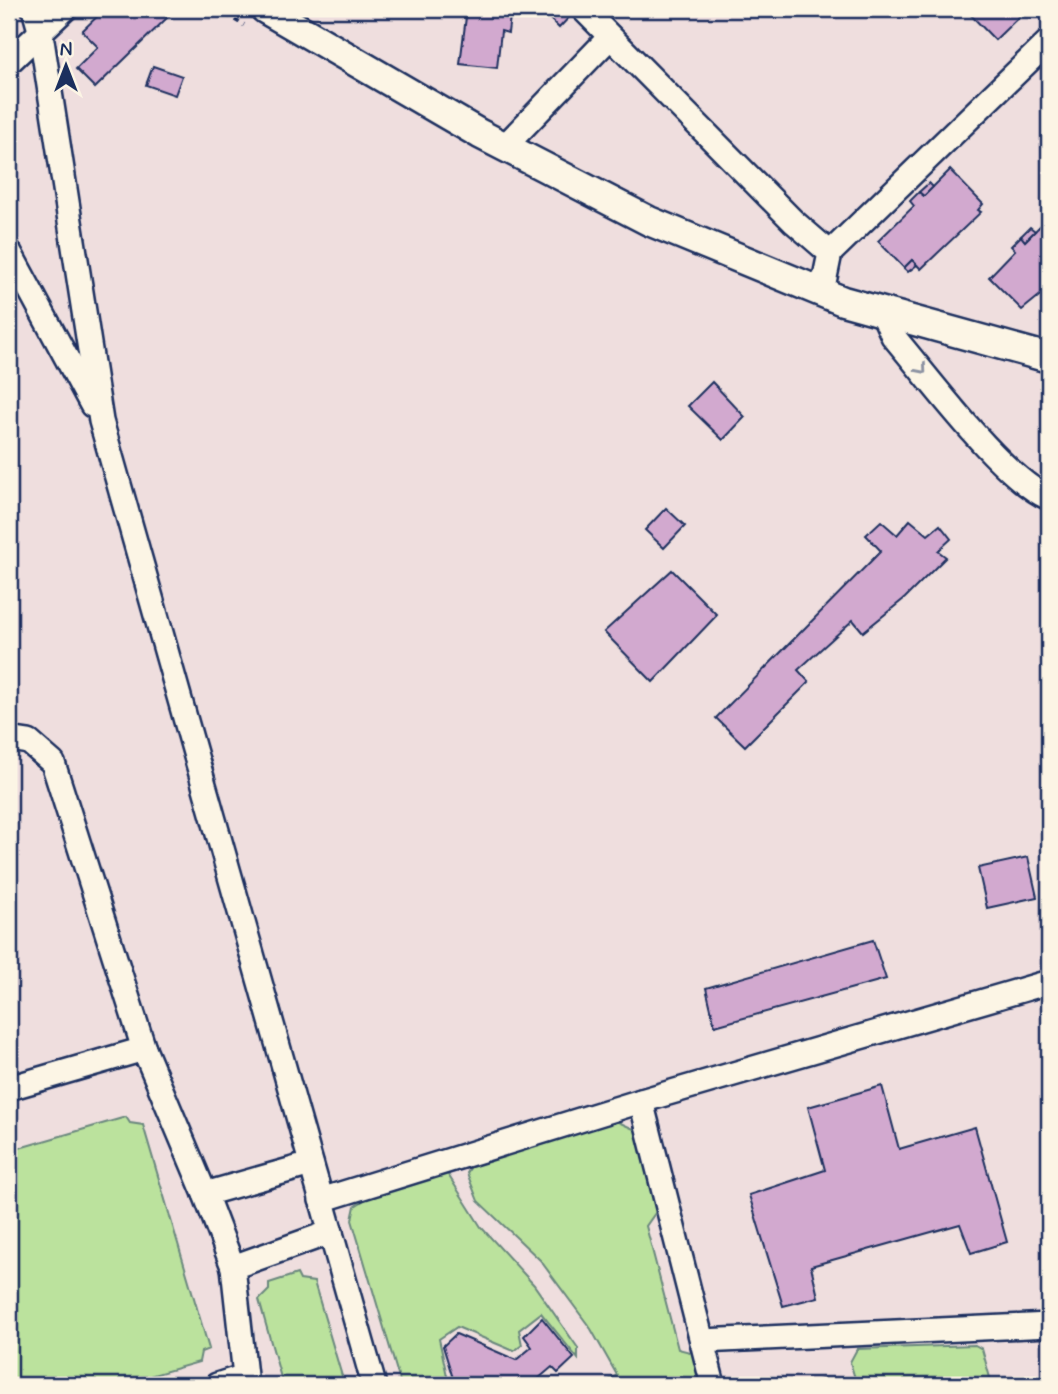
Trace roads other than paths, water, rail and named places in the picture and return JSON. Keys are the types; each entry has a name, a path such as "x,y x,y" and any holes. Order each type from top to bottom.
{"street":[{"path":"34,9 41,34 101,421 374,1385"},
{"path":"9,62 65,9"},
{"path":"583,9 793,221 830,253"},
{"path":"256,18 649,220 822,292 883,314 1049,358"},
{"path":"505,146 610,37"},
{"path":"822,292 830,253 1049,41"},
{"path":"9,251 101,421"},
{"path":"883,314 892,336 1007,468 1038,493 1049,498"},
{"path":"9,739 29,742 54,763 144,1049 233,1267 245,1376 217,1385"},
{"path":"321,1200 641,1101 1049,982"},
{"path":"9,1088 144,1049"},
{"path":"641,1101 713,1385"},
{"path":"205,1194 311,1164"},
{"path":"233,1267 331,1232"},
{"path":"702,1341 1049,1325"}]}
